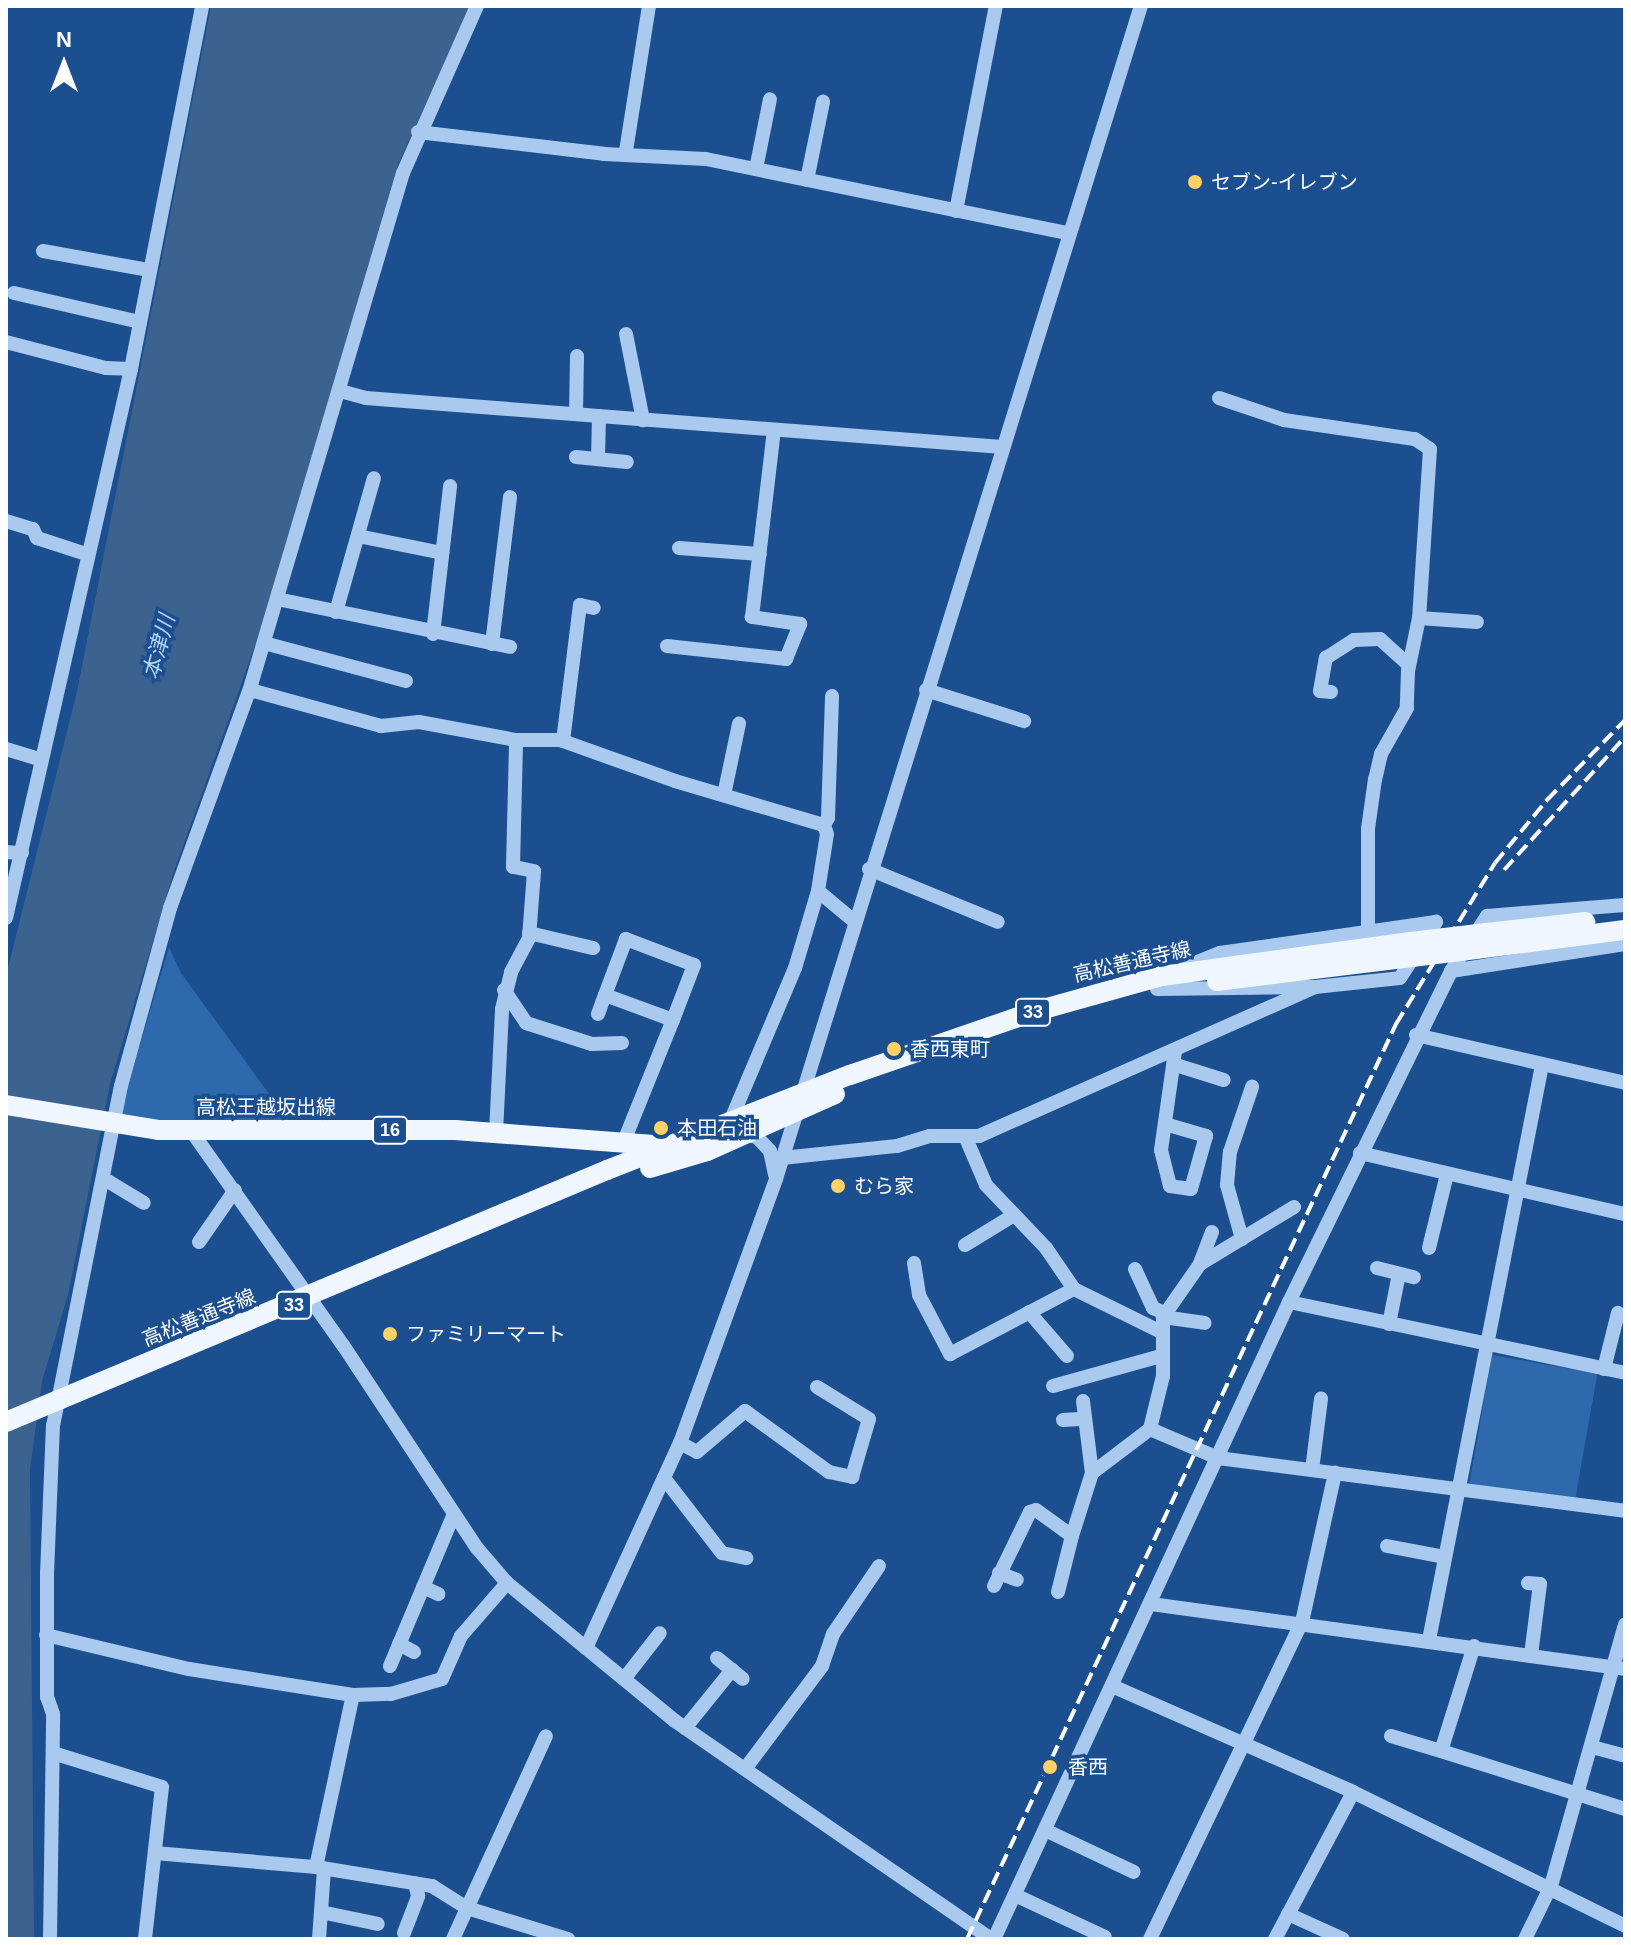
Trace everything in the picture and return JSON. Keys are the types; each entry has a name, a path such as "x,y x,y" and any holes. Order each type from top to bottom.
{"main road":[{"name":"高松善通寺線","path":"619,1170 707,1151 757,1113 1033,1012 1160,983 1481,941 1625,917"},
{"name":"高松善通寺線","path":"1481,941 1625,930"},
{"name":"高松善通寺線","path":"6,1422 673,1146 737,1130 789,1123 854,1084 972,1041 1160,983"},
{"name":"高松王越坂出線","path":"6,1105 111,1125 192,1132 496,1133 673,1146"},
{"path":"602,1140 619,1170"},
{"path":"619,1170 624,1141"},
{"name":"高松善通寺線","path":"673,1146 707,1151"}],"street":[{"path":"6,918 86,554 131,369 202,6"},
{"path":"50,1939 53,1753 46,1635 50,1404 106,1180 111,1125 170,908 250,690 418,132 477,6"},
{"path":"626,151 649,6"},
{"path":"956,211 996,6"},
{"path":"586,1648 680,1443 776,1179 789,1123 804,1094 869,869 1141,6"},
{"path":"756,169 770,99"},
{"path":"807,180 823,102"},
{"path":"418,132 604,154 626,151 756,169 1068,233"},
{"path":"43,251 149,270"},
{"path":"14,293 140,322"},
{"path":"626,334 643,420"},
{"path":"6,342 106,368 131,369"},
{"path":"576,414 577,356"},
{"path":"340,391 366,398 1002,447"},
{"path":"1219,398 1284,420 1415,439 1430,449 1419,618 1409,665 1407,708 1381,754 1368,829 1368,932"},
{"path":"598,458 599,416"},
{"path":"667,646 786,659 800,624 752,617 774,430"},
{"path":"576,457 627,462"},
{"path":"336,612 374,478"},
{"path":"433,634 450,486"},
{"path":"492,644 510,497"},
{"path":"6,521 33,529 37,538 86,554"},
{"path":"358,536 442,553"},
{"path":"679,548 760,554"},
{"path":"277,599 433,634 510,647"},
{"path":"563,741 580,605 594,608"},
{"path":"1419,618 1477,622"},
{"path":"1331,692 1320,691 1326,658 1354,640 1380,639 1409,665"},
{"path":"264,643 406,681"},
{"path":"250,690 381,726 419,722 516,740 563,741 824,825"},
{"path":"926,690 1024,721"},
{"path":"776,1179 770,1151 737,1130 795,968 818,891 827,834 824,825 832,696"},
{"path":"724,795 739,724"},
{"path":"496,1133 504,990 529,933 534,871 513,867 516,740"},
{"path":"6,749 41,760"},
{"path":"6,852 22,853"},
{"path":"869,869 998,922"},
{"path":"818,891 854,921"},
{"path":"192,1132 235,1190 454,1514 507,1583 685,1728 993,1939 1289,1302 1416,1035 1451,971 1487,916 1625,905"},
{"path":"1436,922 1400,978 1315,987 1160,983 1220,953 1436,922"},
{"path":"529,933 593,948"},
{"path":"598,1014 623,938 696,959 624,1141"},
{"path":"1451,971 1625,944"},
{"path":"782,1158 979,1136 1175,1059 1315,987"},
{"path":"504,990 526,1023 592,1044 622,1043"},
{"path":"605,995 673,1020"},
{"path":"1416,1035 1625,1083"},
{"path":"1175,1059 1224,1080"},
{"path":"1165,1124 1206,1136 1196,1184 1191,1189 1170,1186 1161,1150 1165,1124 1175,1059"},
{"path":"1429,1640 1515,1189 1542,1065"},
{"path":"1242,1239 1227,1185 1231,1148 1252,1087"},
{"path":"757,1113 774,1111 789,1123"},
{"path":"965,1136 986,1185 1074,1289 1162,1321 1205,1323"},
{"path":"1205,1141 1231,1148"},
{"path":"1360,1153 1625,1214"},
{"path":"1429,1248 1447,1174"},
{"path":"106,1180 144,1203"},
{"path":"199,1242 235,1190"},
{"path":"1200,1264 1294,1207"},
{"path":"965,1245 1014,1215"},
{"path":"1092,1473 1150,1429 1163,1376 1162,1321 1200,1264 1212,1232"},
{"path":"914,1263 919,1295 950,1354 1074,1289"},
{"path":"1377,1268 1406,1275 1389,1324"},
{"path":"1135,1269 1162,1321"},
{"path":"1289,1302 1625,1373"},
{"path":"1029,1312 1067,1356"},
{"path":"1604,1369 1618,1313"},
{"path":"1053,1386 1161,1356"},
{"path":"680,1443 697,1452 745,1411 829,1472 852,1477 869,1419 817,1387"},
{"path":"1312,1470 1321,1399"},
{"path":"1058,1592 1092,1473 1083,1401"},
{"path":"1063,1420 1085,1419"},
{"path":"1150,1429 1218,1458 1625,1511"},
{"path":"1152,1938 1302,1622 1335,1473"},
{"path":"664,1478 722,1553 746,1558"},
{"path":"1017,1580 996,1580 1030,1512 1036,1510 1072,1536"},
{"path":"390,1666 454,1514"},
{"path":"1387,1546 1444,1557"},
{"path":"745,1769 822,1666 833,1634 879,1566"},
{"path":"46,1635 189,1669 353,1695 391,1694 442,1679 467,1627 507,1583"},
{"path":"1528,1583 1540,1584 1531,1655"},
{"path":"423,1587 438,1594"},
{"path":"1151,1604 1302,1622 1620,1668"},
{"path":"1525,1939 1551,1886 1592,1747 1620,1668 1625,1624"},
{"path":"624,1679 660,1633"},
{"path":"399,1644 414,1652"},
{"path":"1441,1751 1474,1646"},
{"path":"685,1728 737,1675 717,1658"},
{"path":"1112,1686 1353,1792 1551,1886 1625,1926"},
{"path":"319,1939 320,1868 353,1695"},
{"path":"453,1939 546,1736"},
{"path":"1391,1736 1625,1809"},
{"path":"1592,1747 1625,1756"},
{"path":"53,1753 162,1787 145,1939"},
{"path":"1275,1939 1353,1792"},
{"path":"1045,1830 1134,1872"},
{"path":"155,1853 320,1868 432,1886 467,1908 568,1939"},
{"path":"404,1933 418,1896 415,1883"},
{"path":"1015,1895 1105,1937"},
{"path":"321,1912 378,1924"},
{"path":"1288,1914 1343,1939"}],"shaded area":[{"path":"169,947 181,973 291,1124 185,1125 119,1116"},
{"path":"1492,1355 1597,1374 1575,1502 1469,1483"}],"water":[{"name":"本津川","path":"211,6 470,6 397,167 262,626 173,874 110,1084 68,1295 42,1381 30,1469 34,1939 6,1939 6,976 78,687"}],"railway":[{"path":"967,1939 1396,1024 1495,863 1547,800 1625,720"},
{"path":"1504,870 1625,737"}],"place":[{"name":"セブン-イレブン","path":"1195,182"},
{"name":"香西東町","path":"894,1049"},
{"name":"本田石油","path":"661,1128"},
{"name":"むら家","path":"838,1186"},
{"name":"ファミリーマート","path":"390,1334"},
{"name":"香西","path":"1050,1767"}]}
